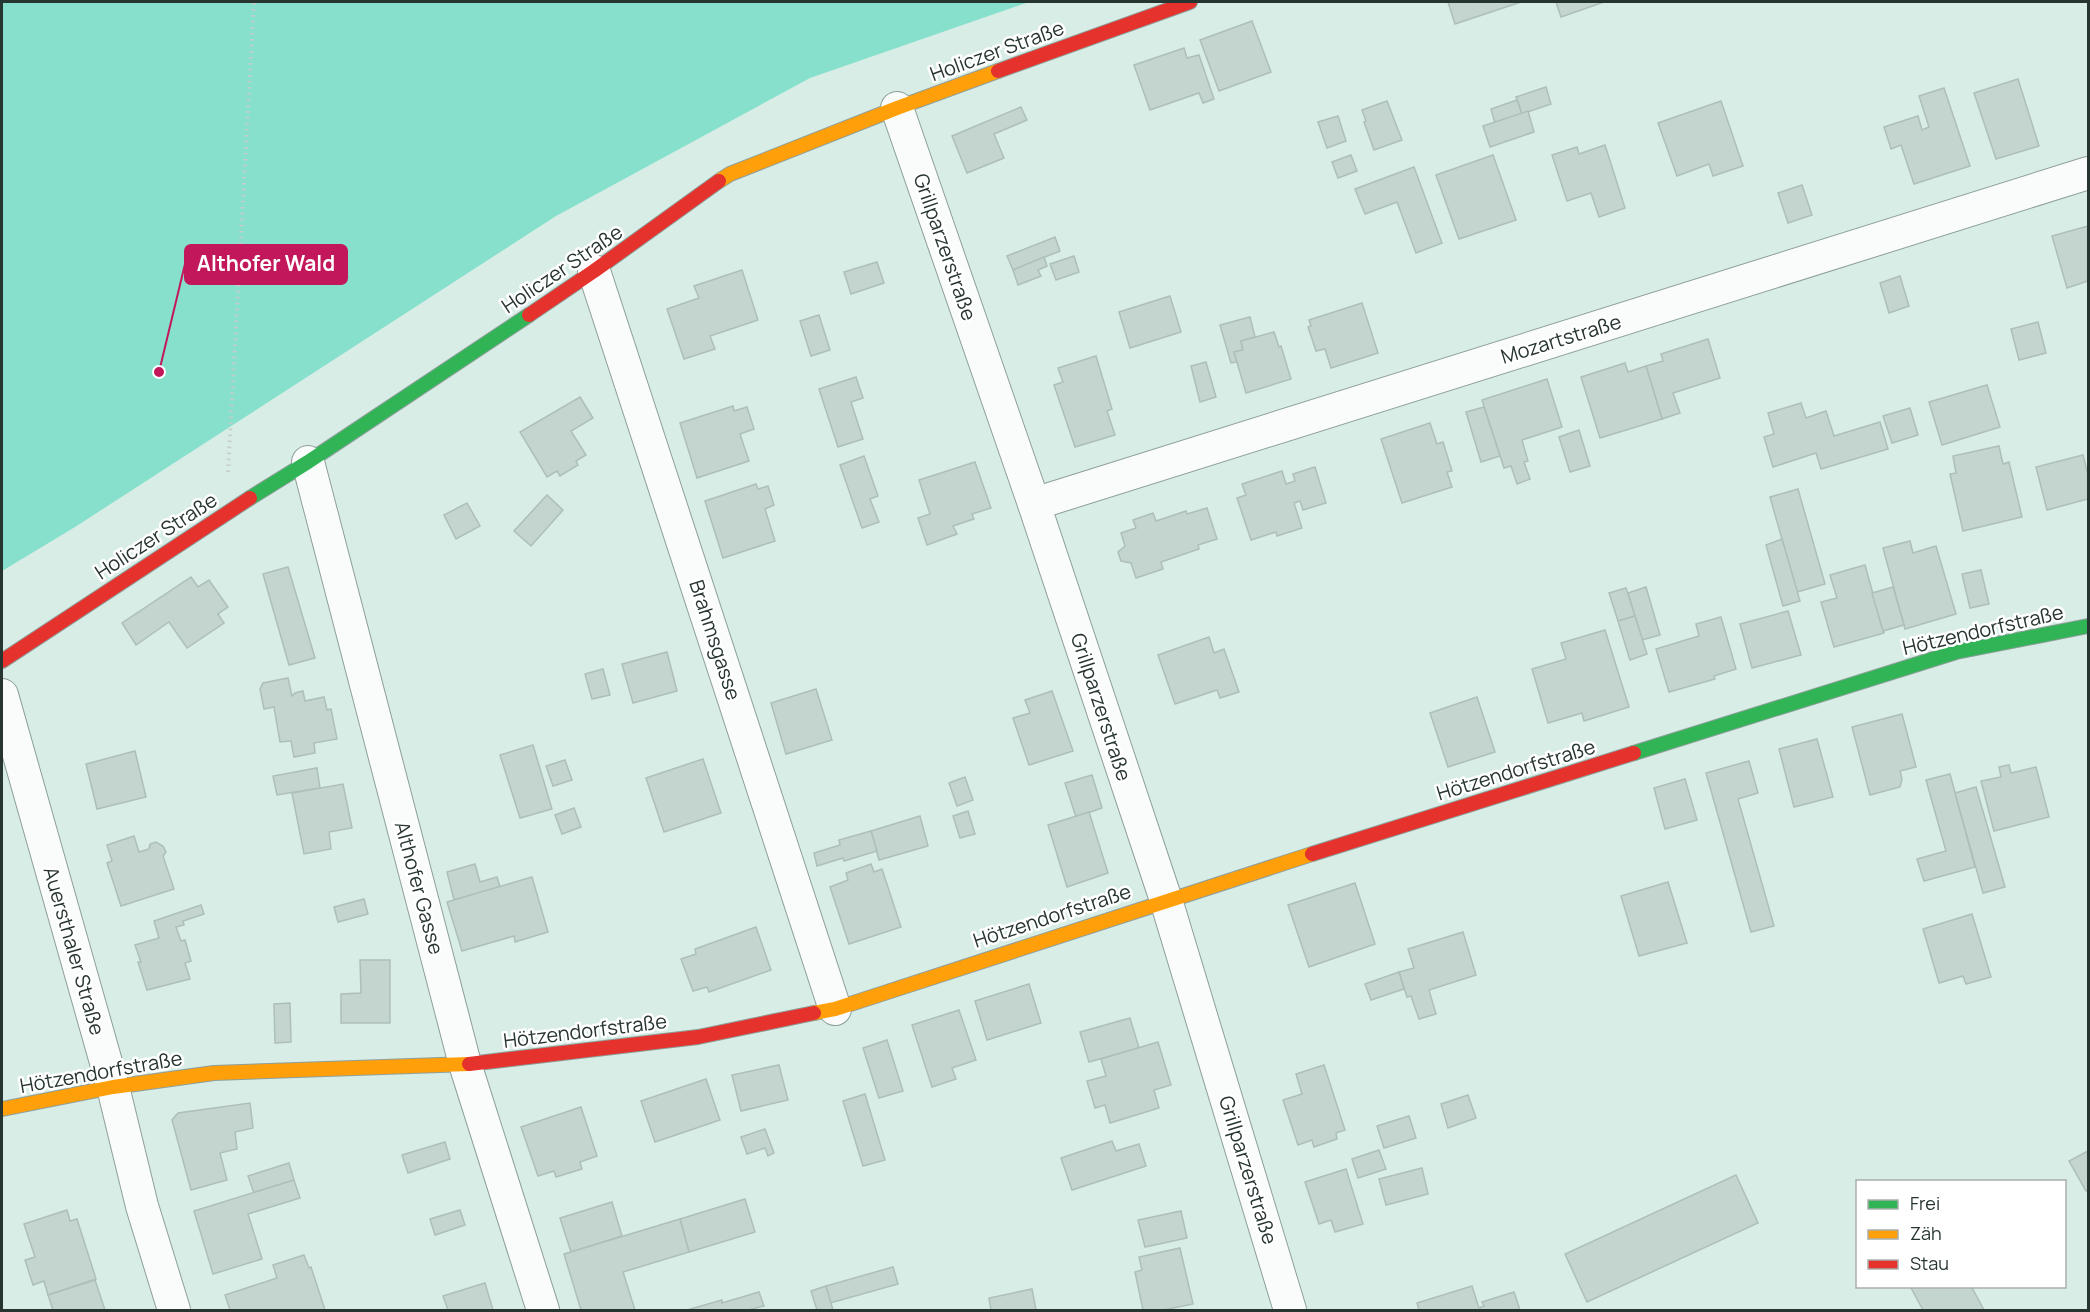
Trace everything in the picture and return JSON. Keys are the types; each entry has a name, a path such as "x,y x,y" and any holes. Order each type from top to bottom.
{"street":[{"name":"Holiczer Straße","path":"2,661 594,272 730,174 897,108 1190,2"},
{"name":"Grillparzerstraße","path":"897,108 1034,504 1166,900 1290,1311"},
{"name":"Mozartstraße","path":"1034,504 2088,174"},
{"name":"Brahmsgasse","path":"594,272 835,1008"},
{"name":"Althofer Gasse","path":"308,462 465,1064 543,1311"},
{"name":"Hötzendorfstraße","path":"2,1109 112,1087 214,1073 465,1064 698,1037 835,1008 1166,900 1956,652 2088,626"},
{"name":"Auersthaler Straße","path":"2,695 112,1087 142,1206 174,1311"}],"path":[{"path":"226,512 254,2"}],"green space":[{"path":"2,2 1029,2 810,78 556,216 75,527 2,571"}],"building":[{"path":"1448,2 1521,2 1455,24"},
{"path":"1556,2 1604,2 1561,17"},
{"path":"1252,21 1271,72 1219,91 1200,40"},
{"path":"1184,48 1187,58 1199,55 1214,99 1203,103 1199,93 1150,110 1134,65"},
{"path":"2018,79 2039,146 1996,159 1974,93"},
{"path":"1546,87 1551,104 1522,114 1516,97"},
{"path":"1944,88 1970,166 1914,184 1901,145 1891,149 1884,127 1918,116 1922,130 1929,127 1919,96"},
{"path":"1517,100 1522,114 1495,123 1491,109"},
{"path":"1387,101 1402,140 1374,150 1362,110"},
{"path":"1721,101 1743,166 1713,176 1709,164 1677,176 1658,123"},
{"path":"1021,107 1027,120 994,134 1004,158 967,173 952,136"},
{"path":"1528,111 1534,132 1490,147 1483,126"},
{"path":"1338,116 1346,141 1327,148 1318,122"},
{"path":"1605,145 1625,208 1599,217 1591,193 1567,201 1552,155 1577,147 1579,154"},
{"path":"1351,155 1357,171 1338,178 1332,162"},
{"path":"1493,155 1516,220 1459,239 1436,175"},
{"path":"1414,167 1442,243 1416,253 1397,202 1365,214 1355,189"},
{"path":"1802,185 1812,215 1788,223 1778,193"},
{"path":"2088,226 2088,281 2067,288 2052,236"},
{"path":"1055,237 1060,251 1013,270 1007,256"},
{"path":"1074,256 1079,272 1056,280 1050,264"},
{"path":"1044,257 1047,266 1038,270 1041,276 1018,285 1013,270"},
{"path":"877,262 884,283 851,294 844,272"},
{"path":"742,270 758,320 710,336 715,349 684,359 667,309 699,298 694,286"},
{"path":"1900,276 1909,306 1889,313 1880,283"},
{"path":"1170,296 1181,332 1130,348 1119,312"},
{"path":"1362,303 1378,353 1331,368 1325,349 1316,351 1308,327 1311,326 1309,320"},
{"path":"819,315 830,350 811,356 800,321"},
{"path":"1250,317 1255,337 1241,341 1243,350 1234,352 1237,362 1231,363 1220,325"},
{"path":"2038,322 2046,353 2019,360 2011,329"},
{"path":"1274,332 1279,347 1281,346 1291,379 1246,393 1234,352 1243,350 1241,341"},
{"path":"1708,339 1720,378 1673,393 1680,413 1662,419 1646,366 1663,361 1661,354"},
{"path":"1096,356 1112,409 1107,411 1115,435 1075,447 1054,385 1063,382 1058,368"},
{"path":"1206,362 1216,397 1200,402 1191,366"},
{"path":"1625,363 1628,372 1646,366 1662,419 1600,438 1581,377"},
{"path":"856,377 863,398 851,402 863,439 838,447 819,389"},
{"path":"1547,379 1562,427 1522,440 1528,461 1524,462 1530,479 1517,484 1511,466 1504,468 1482,400"},
{"path":"1987,385 2000,427 1942,445 1929,402"},
{"path":"580,397 593,418 571,431 586,455 576,461 578,465 560,476 557,471 547,477 520,432"},
{"path":"1801,403 1806,418 1826,411 1834,436 1880,422 1888,449 1821,469 1816,453 1773,467 1764,437 1774,434 1768,413"},
{"path":"733,406 734,411 747,407 754,429 740,434 749,461 697,478 680,423"},
{"path":"1484,407 1500,456 1481,462 1466,412"},
{"path":"1910,408 1918,435 1892,443 1883,416"},
{"path":"1430,423 1437,444 1443,442 1452,471 1447,472 1452,487 1402,503 1381,439"},
{"path":"1579,430 1590,466 1570,472 1559,437"},
{"path":"1999,446 2003,464 2009,462 2022,517 1963,531 1950,474 1956,473 1953,456"},
{"path":"2083,455 2088,475 2088,499 2047,510 2036,467"},
{"path":"864,456 878,496 870,499 879,522 862,528 840,465"},
{"path":"975,462 991,508 972,514 974,519 953,526 957,534 927,545 918,518 930,514 919,480"},
{"path":"1315,467 1326,503 1303,510 1300,501 1294,503 1302,528 1277,536 1276,532 1251,540 1237,498 1246,495 1242,484 1282,471 1286,484 1295,481 1293,474"},
{"path":"756,484 758,489 768,486 774,505 765,509 775,541 723,558 705,501"},
{"path":"1798,489 1825,584 1797,592 1770,497"},
{"path":"547,495 563,510 531,546 514,531"},
{"path":"467,503 480,526 456,539 444,515"},
{"path":"1207,508 1217,539 1198,545 1199,549 1161,562 1163,569 1136,578 1131,563 1121,561 1118,552 1125,546 1121,533 1136,528 1133,520 1153,513 1156,521 1186,511 1187,514"},
{"path":"1782,539 1800,601 1783,606 1766,545"},
{"path":"1910,541 1913,553 1936,546 1956,614 1905,629 1883,548"},
{"path":"1865,565 1884,633 1834,647 1821,602 1837,598 1830,575"},
{"path":"288,567 315,658 289,665 263,574"},
{"path":"1981,570 1989,604 1970,608 1962,574"},
{"path":"191,577 198,587 209,580 228,607 218,614 224,623 187,648 169,622 136,645 122,623"},
{"path":"1646,587 1660,635 1642,640 1628,593"},
{"path":"1893,587 1904,625 1883,631 1872,593"},
{"path":"1626,588 1635,616 1618,621 1609,593"},
{"path":"1788,611 1801,655 1752,668 1740,624"},
{"path":"1635,616 1647,654 1630,660 1618,621"},
{"path":"1721,617 1736,669 1714,676 1715,679 1669,692 1656,649 1699,636 1696,624"},
{"path":"1605,630 1629,707 1584,721 1582,713 1548,723 1532,669 1566,659 1561,643"},
{"path":"1209,637 1214,653 1224,649 1239,692 1220,698 1217,690 1175,704 1158,655"},
{"path":"667,652 677,691 633,703 622,664"},
{"path":"603,669 610,695 592,699 585,674"},
{"path":"288,678 292,696 303,691 305,701 324,697 327,710 331,709 337,739 314,743 315,753 294,757 291,741 280,742 274,707 264,709 260,689 263,683"},
{"path":"816,689 832,740 786,754 771,703"},
{"path":"1052,691 1073,751 1029,765 1013,718 1030,713 1025,700"},
{"path":"1477,697 1495,752 1448,767 1430,713"},
{"path":"1902,714 1916,767 1900,771 1902,779 1900,787 1870,795 1852,727"},
{"path":"1817,739 1833,797 1794,807 1779,749"},
{"path":"533,745 552,809 520,818 500,755"},
{"path":"135,751 146,797 97,809 86,764"},
{"path":"703,759 721,813 664,832 646,778"},
{"path":"565,760 572,780 553,786 546,766"},
{"path":"1749,761 1758,793 1738,799 1774,926 1751,932 1706,773"},
{"path":"2009,765 2011,773 2036,767 2049,817 1994,831 1981,781 2001,777 1999,767"},
{"path":"317,768 320,788 277,795 273,776"},
{"path":"1950,774 1975,867 1924,881 1917,859 1946,851 1926,780"},
{"path":"1092,775 1102,808 1076,817 1065,783"},
{"path":"965,777 973,800 957,806 949,783"},
{"path":"1685,779 1697,820 1665,829 1654,788"},
{"path":"343,784 352,828 329,832 331,849 304,854 292,793"},
{"path":"1976,787 2005,887 1983,893 1955,793"},
{"path":"574,808 581,827 562,834 555,815"},
{"path":"968,811 975,834 960,838 953,816"},
{"path":"1089,812 1108,873 1067,887 1048,825"},
{"path":"920,816 928,846 879,860 871,831"},
{"path":"871,831 877,851 817,866 814,853 840,845 839,840"},
{"path":"134,836 139,852 149,849 150,844 156,842 163,846 166,852 163,856 174,889 121,906 107,863 112,861 107,845"},
{"path":"475,864 480,882 497,877 500,887 454,900 447,872"},
{"path":"871,864 874,872 882,869 901,927 849,944 830,887 848,880 846,873"},
{"path":"532,877 548,932 515,942 514,936 462,951 447,902"},
{"path":"1668,882 1687,943 1639,956 1621,896"},
{"path":"1355,883 1375,944 1309,967 1288,905"},
{"path":"364,899 368,914 338,922 334,907"},
{"path":"201,905 204,914 183,921 184,925 176,927 181,941 185,940 191,961 185,963 190,979 147,990 135,945 159,938 154,921"},
{"path":"1972,914 1991,977 1966,984 1963,976 1939,983 1923,929"},
{"path":"756,927 771,970 709,992 707,987 693,991 681,959 696,954 695,949"},
{"path":"1463,932 1476,975 1429,990 1436,1014 1419,1019 1411,996 1407,997 1399,972 1414,968 1408,949"},
{"path":"360,960 390,960 390,1023 341,1023 341,994 361,993"},
{"path":"1399,972 1404,989 1371,1000 1365,984"},
{"path":"1029,984 1041,1023 987,1040 975,1001"},
{"path":"290,1003 291,1042 275,1043 274,1004"},
{"path":"959,1010 976,1060 952,1068 956,1079 932,1087 912,1025"},
{"path":"1130,1018 1139,1048 1089,1062 1080,1032"},
{"path":"887,1040 903,1091 879,1098 863,1048"},
{"path":"1158,1042 1171,1085 1154,1090 1159,1108 1110,1123 1105,1105 1095,1108 1087,1081 1106,1076 1101,1059"},
{"path":"779,1065 788,1100 741,1111 732,1075"},
{"path":"1324,1065 1345,1130 1336,1133 1337,1139 1314,1147 1312,1140 1298,1145 1283,1100 1302,1094 1296,1074"},
{"path":"706,1079 720,1120 655,1142 641,1101"},
{"path":"865,1094 885,1160 863,1166 843,1101"},
{"path":"1468,1095 1476,1118 1448,1128 1441,1104"},
{"path":"250,1103 253,1128 235,1132 237,1149 220,1153 227,1180 191,1190 172,1120 178,1113"},
{"path":"581,1107 597,1156 580,1162 582,1169 556,1177 554,1171 538,1176 521,1127"},
{"path":"1409,1116 1416,1138 1384,1148 1377,1126"},
{"path":"765,1129 774,1153 768,1156 765,1148 747,1154 741,1137"},
{"path":"1112,1141 1116,1151 1139,1144 1146,1166 1072,1190 1061,1158"},
{"path":"445,1142 450,1159 408,1173 402,1155"},
{"path":"1379,1150 1386,1169 1358,1178 1352,1159"},
{"path":"2088,1151 2088,1189 2086,1191 2069,1161"},
{"path":"289,1163 294,1180 254,1193 248,1176"},
{"path":"1422,1168 1428,1194 1386,1205 1379,1179"},
{"path":"1346,1169 1363,1224 1335,1232 1331,1220 1319,1224 1305,1182"},
{"path":"1736,1175 1758,1223 1587,1302 1565,1254"},
{"path":"294,1180 300,1198 248,1214 262,1259 213,1274 194,1211"},
{"path":"745,1199 755,1232 689,1252 680,1219"},
{"path":"612,1202 622,1236 571,1252 560,1218"},
{"path":"67,1210 70,1221 77,1219 96,1279 48,1295 44,1281 33,1285 25,1260 35,1257 24,1224"},
{"path":"460,1210 465,1225 435,1235 430,1219"},
{"path":"1181,1211 1187,1238 1145,1247 1138,1220"},
{"path":"680,1219 689,1252 623,1272 635,1310 581,1310 564,1254"},
{"path":"1180,1248 1193,1304 1163,1310 1143,1310 1135,1272 1142,1270 1139,1257"},
{"path":"304,1255 309,1268 311,1267 325,1310 230,1310 225,1295 277,1278 273,1265"},
{"path":"893,1267 898,1284 830,1303 826,1286"},
{"path":"95,1280 105,1310 53,1310 48,1295"},
{"path":"485,1283 493,1310 448,1310 443,1296"},
{"path":"826,1286 833,1310 817,1310 811,1291"},
{"path":"1472,1286 1479,1308 1484,1306 1482,1302 1514,1292 1520,1310 1419,1310 1417,1303"},
{"path":"1911,1288 1972,1288 1984,1310 1923,1310"},
{"path":"1032,1289 1036,1310 991,1310 989,1298"},
{"path":"759,1292 764,1306 748,1310 687,1310 722,1300 722,1303"}],"traffic: fast":[{"path":"250,498 529,315"},
{"path":"1634,753 1956,652 2088,626"}],"traffic: slow":[{"path":"719,181 730,174 897,108 998,71"},
{"path":"814,1013 835,1009 1312,854"},
{"path":"2,1109 113,1087 214,1073 469,1064"}],"traffic: jam":[{"path":"998,71 1190,2"},
{"path":"529,315 719,181"},
{"path":"2,661 250,498"},
{"path":"1312,854 1634,753"},
{"path":"469,1064 698,1037 814,1013"}],"place":[{"name":"Althofer Wald","path":"159,372"}]}
